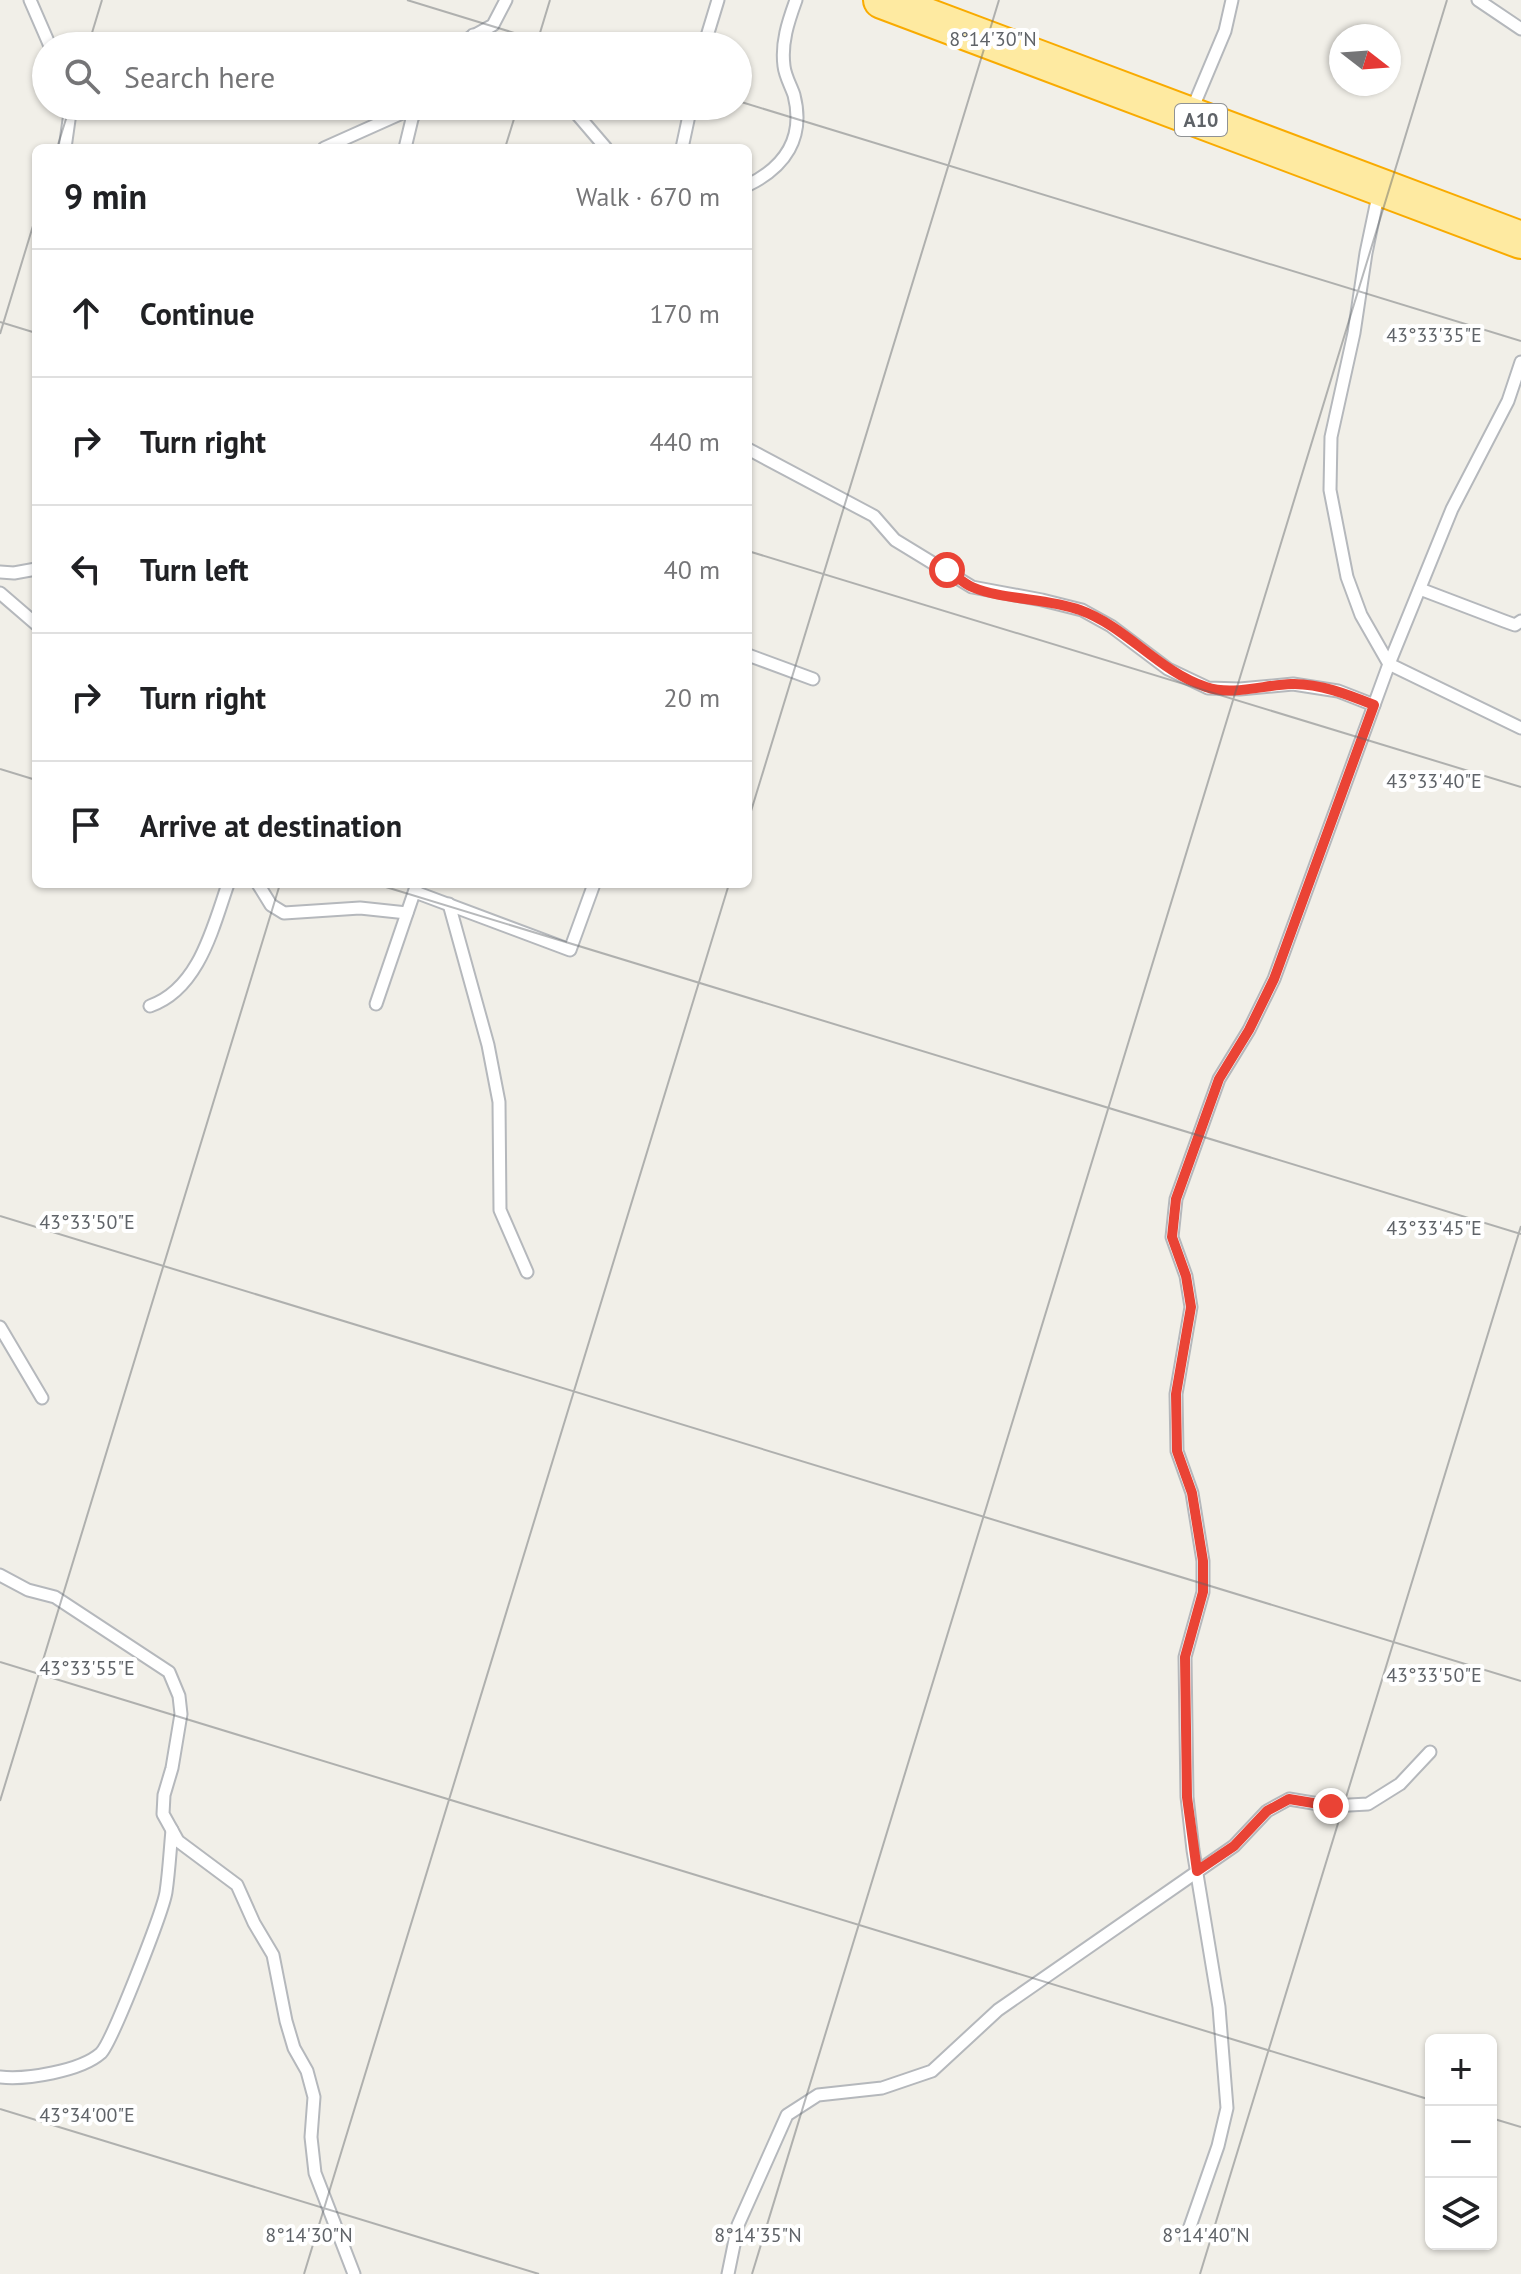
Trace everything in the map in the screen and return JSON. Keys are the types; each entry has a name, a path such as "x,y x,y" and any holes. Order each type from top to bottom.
{"highway":[{"name":"A10","path":"882,0 1521,240"}],"lane":[{"path":"30,0 44,32"},
{"path":"479,32 493,25 506,0"},
{"path":"708,32 718,0"},
{"path":"752,183 768,175 791,150 798,119 794,94 784,69 784,35 796,0"},
{"path":"1189,115 1225,31 1232,0"},
{"path":"1478,0 1521,29"},
{"path":"66,144 69,120"},
{"path":"333,144 387,120"},
{"path":"406,144 414,120"},
{"path":"582,120 603,144"},
{"path":"683,144 688,120"},
{"path":"1380,187 1354,333 1331,437 1330,490 1347,577 1361,615 1389,664 1521,728"},
{"path":"1186,2238 1218,2146 1227,2108 1219,2007 1187,1797 1185,1657 1203,1592 1203,1561 1192,1493 1177,1451 1176,1394 1191,1307 1186,1276 1172,1237 1176,1199 1219,1079 1249,1030 1274,979 1389,664 1452,509 1508,401 1521,362"},
{"path":"752,451 874,516 895,540 972,587 1082,610 1111,626 1168,669 1208,688 1240,689 1293,684 1338,691 1374,705"},
{"path":"0,572 32,570"},
{"path":"1420,589 1519,626"},
{"path":"0,593 32,621"},
{"path":"752,656 813,679"},
{"path":"150,1006 163,1002 192,972 205,948 227,888"},
{"path":"260,888 271,905 284,913 360,908 407,913"},
{"path":"376,1004 416,888 449,904 570,950 593,888"},
{"path":"449,904 488,1045 499,1102 500,1210 527,1272"},
{"path":"0,1327 42,1398"},
{"path":"0,1575 28,1590 55,1597 169,1672 179,1696 181,1714 163,1814 178,1841 237,1885 273,1955 286,2021 294,2048 307,2071 314,2097 311,2137 315,2173 354,2274"},
{"path":"728,2274 738,2225 787,2115 818,2095 882,2088 932,2071 998,2010 1234,1846 1267,1811 1289,1799 1331,1806 1368,1804 1400,1784 1430,1752"},
{"path":"0,2077 15,2079 45,2074 82,2064 102,2052 166,1895 172,1830"}],"route":[{"path":"947,570 972,587 1082,610 1111,626 1168,669 1208,688 1240,689 1293,684 1338,691 1374,705 1274,979 1249,1030 1219,1079 1197,1136 1176,1199 1172,1237 1186,1276 1191,1307 1176,1394 1177,1451 1192,1493 1203,1561 1203,1592 1185,1657 1187,1797 1197,1871 1234,1846 1267,1811 1289,1799 1331,1806"}]}
